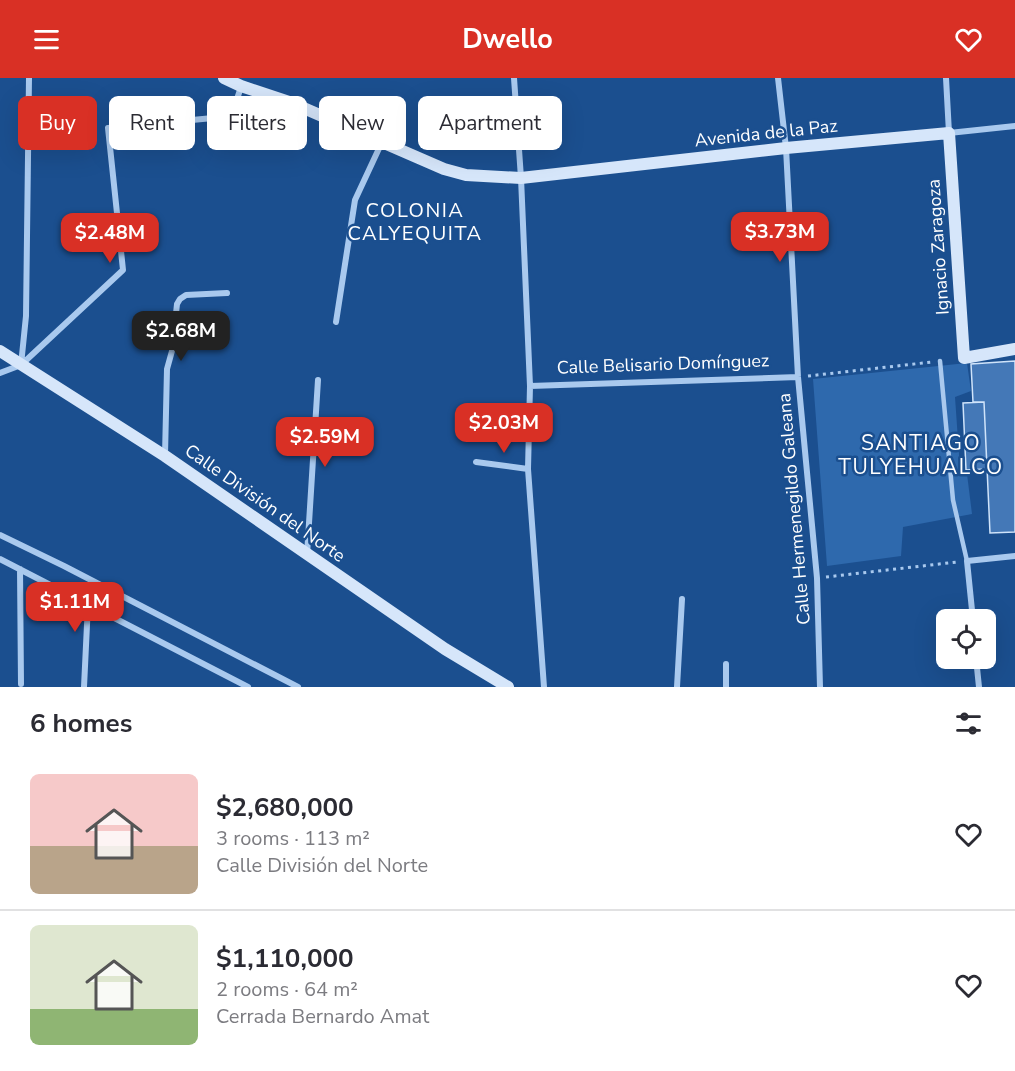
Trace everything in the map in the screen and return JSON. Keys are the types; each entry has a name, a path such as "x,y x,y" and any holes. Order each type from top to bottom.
{"main road":[{"name":"Avenida de la Paz","path":"224,78 319,115"},
{"name":"Avenida de la Paz","path":"400,150 444,169 466,175 521,178 786,148 949,134"},
{"name":"Ignacio Zaragoza","path":"949,134 964,358 1015,349"},
{"name":"Calle División del Norte","path":"0,351 165,456 445,649 508,687"}],"street":[{"path":"21,365 26,316 29,78"},
{"path":"514,78 521,178 530,386 528,469 544,687"},
{"name":"Calle Hermenegildo Galeana","path":"778,78 786,148 798,377 818,578 820,687"},
{"path":"946,78 949,134"},
{"path":"0,373 21,365 123,270 108,128 213,118 234,108 242,86"},
{"name":"Avenida de la Paz","path":"949,134 1015,126"},
{"path":"336,322 355,200 378,150"},
{"path":"165,456 167,369 172,351 177,304 186,295 227,293"},
{"name":"Calle Belisario Domínguez","path":"530,386 798,377"},
{"path":"307,555 318,380"},
{"path":"476,462 528,469"},
{"path":"0,535 298,687"},
{"path":"972,609 968,561 1015,555"},
{"path":"0,559 248,687"},
{"path":"20,569 21,684"},
{"path":"84,687 91,581"},
{"path":"677,687 682,599"},
{"path":"726,664 726,687"},
{"path":"977,669 979,687"}],"lane":[{"path":"940,361 953,500 968,561"}],"path":[{"path":"798,377 940,361"},
{"path":"818,578 968,561"}],"shaded area":[{"path":"967,363 971,391 955,397 960,469 967,474 972,514 903,527 901,556 827,566 813,379"}],"building":[{"path":"1015,361 1015,532 990,533 984,402 973,402 971,364"},
{"path":"984,402 987,469 966,470 963,403"}],"district":[{"name":"COLONIA CALYEQUITA","path":"415,222"},
{"name":"SANTIAGO TULYEHUALCO","path":"921,455"}]}
